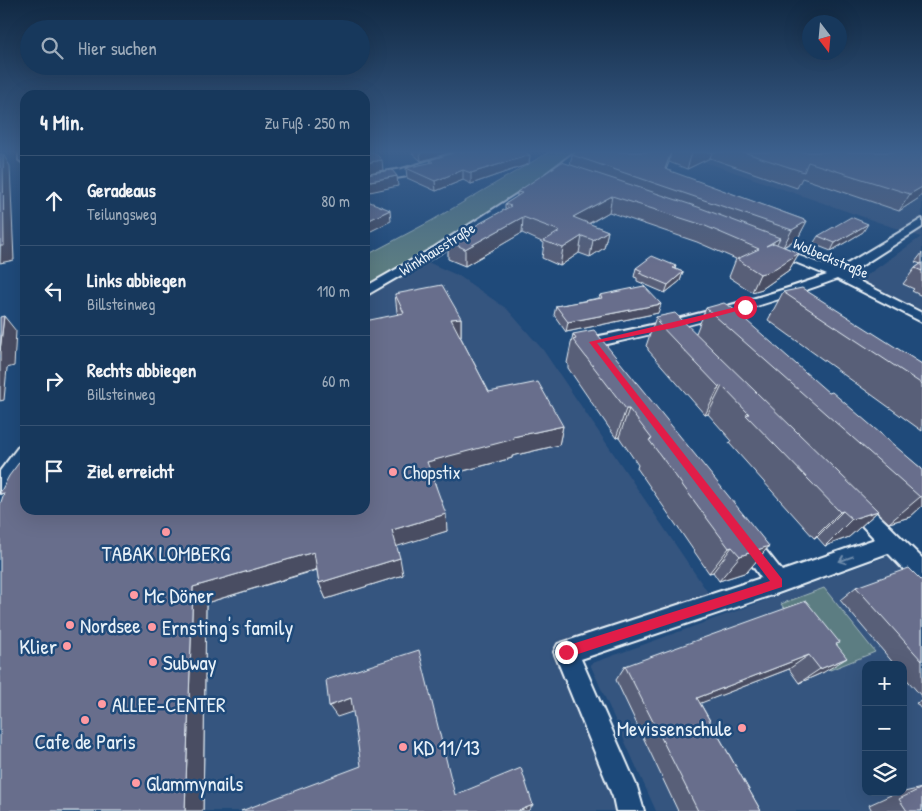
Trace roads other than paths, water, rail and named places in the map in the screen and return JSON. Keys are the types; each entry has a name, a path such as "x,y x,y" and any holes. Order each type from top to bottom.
{"street":[{"name":"Winkhausstraße","path":"370,289 439,249 529,190"},
{"path":"588,343 673,326 777,297 838,275 922,222"},
{"name":"Wolbeckstraße","path":"766,247 838,275 922,318"},
{"path":"777,297 793,308"},
{"path":"673,326 687,339"},
{"path":"588,343 605,358"},
{"path":"0,485 20,458"},
{"path":"844,494 922,573"},
{"path":"736,529 778,583"},
{"path":"630,811 627,797 566,652 778,583 892,542"}],"place":[{"name":"Chopstix","path":"393,472"},
{"name":"TABAK LOMBERG","path":"166,532"},
{"name":"Mc Döner","path":"134,595"},
{"name":"Nordsee","path":"70,625"},
{"name":"Ernsting's family","path":"152,627"},
{"name":"Klier","path":"67,646"},
{"name":"Subway","path":"153,662"},
{"name":"ALLEE-CENTER","path":"102,704"},
{"name":"Cafe de Paris","path":"85,720"},
{"name":"Mevissenschule","path":"742,728"},
{"name":"KD 11/13","path":"403,747"},
{"name":"Glammynails","path":"136,783"}]}
